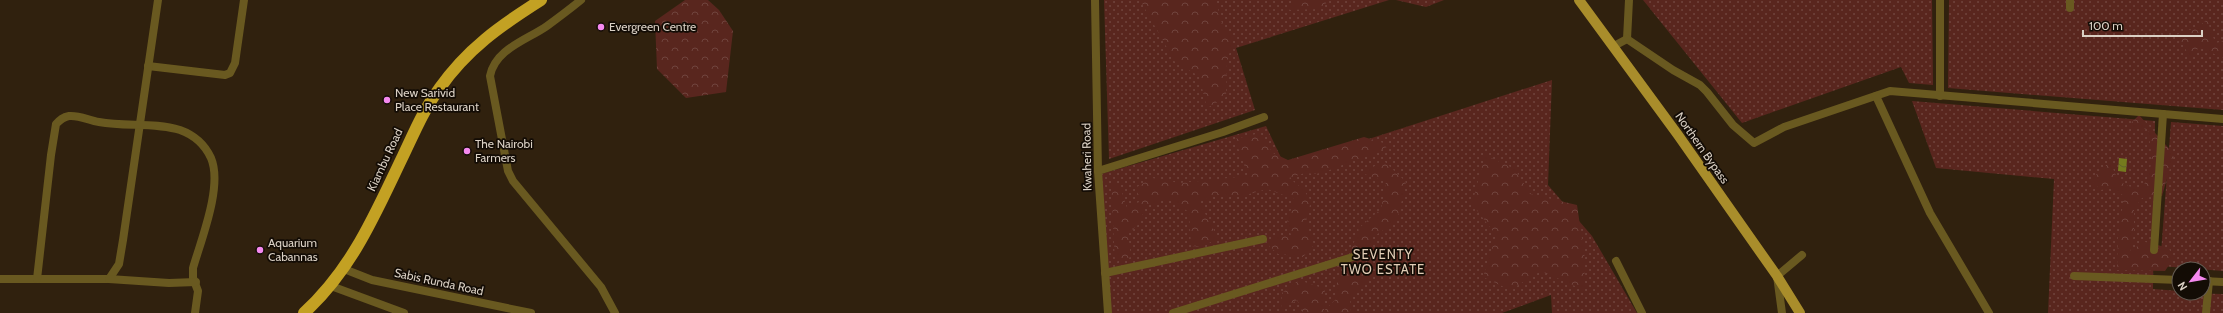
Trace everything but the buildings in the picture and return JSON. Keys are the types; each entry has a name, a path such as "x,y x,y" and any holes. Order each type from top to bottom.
{"highway":[{"name":"Kiambu Road","path":"304,313 331,286 344,269 370,226 425,111 439,89 474,47 501,25 540,0"}],"main road":[{"name":"Northern Bypass","path":"1579,0 1614,46 1777,276 1800,313"}],"street":[{"path":"109,279 118,264 158,0"},
{"path":"148,66 225,75 230,73 235,63 244,0"},
{"path":"582,0 546,27 502,55 492,68 490,76 508,171 513,181 601,287 615,313"},
{"name":"Kwaheri Road","path":"1095,0 1098,171 1108,313"},
{"path":"1627,39 1629,0"},
{"path":"1940,0 1940,96"},
{"path":"1614,46 1627,39"},
{"path":"1627,39 1673,70 1700,85 1708,92 1733,125 1754,143 1784,127 1894,91 2223,119"},
{"path":"1876,96 1930,213 1989,313"},
{"path":"2154,250 2163,114"},
{"path":"37,279 56,124 64,118 74,116 99,122 139,125 150,124 181,130 192,136 205,148 214,166 215,184 193,268 193,278 196,282 198,291 195,313"},
{"path":"1098,171 1223,132 1264,116"},
{"path":"1105,273 1263,239"},
{"path":"1782,313 1777,276 1802,255"},
{"path":"1173,313 1356,256"},
{"path":"1616,261 1642,313"},
{"name":"Sabis Runda Road","path":"344,269 372,280 532,313"},
{"path":"2074,276 2171,280"},
{"path":"0,279 109,279 169,283 196,282"},
{"path":"2211,281 2223,282"},
{"path":"331,286 404,313"},
{"path":"2206,301 2206,313"}],"green space":[{"path":"685,0 708,0 719,10 733,31 726,92 686,98 657,69 655,21"},
{"path":"1104,0 1389,0 1236,48 1255,110 1109,159"},
{"path":"1140,0 1216,0 1221,21 1233,40 1227,62 1226,97 1207,108 1199,76 1175,62"},
{"path":"1296,0 1330,0 1319,9 1289,10"},
{"path":"1396,0 1444,0 1426,7"},
{"path":"1643,0 1932,0 1933,85 1909,83 1901,67 1742,123"},
{"path":"1949,0 2223,0 2223,110 1948,88"},
{"path":"2208,18 2210,31 2216,43 2223,41 2223,58 2199,47 2190,60 2184,45 2176,35 2198,26"},
{"path":"1552,80 1548,185 1592,236 1637,313 1552,313 1551,295 1502,313 1111,313 1101,174 1266,126 1285,166"},
{"path":"1912,101 2155,121 2153,289 2171,290 2171,301 2211,301 2211,294 2223,294 2223,313 2048,313 2054,179 1936,168"},
{"path":"2139,115 2174,154 2162,196 2142,198 2134,209 2134,233 2130,254 2142,241 2169,248 2173,259 2165,271 2117,270 2118,238 2124,196 2112,188 2101,190 2090,180 2104,168 2110,160 2120,181 2129,186 2142,187 2149,174 2151,160 2148,129 2126,128"},
{"path":"2171,122 2223,126 2223,271 2211,270 2211,261 2171,261 2171,267 2160,266"},
{"path":"1260,133 1273,153 1288,160 1364,137 1390,145 1375,154 1354,160 1333,169 1316,174 1305,173 1289,178 1303,189 1311,201 1306,221 1314,245 1303,257 1278,254 1269,246 1272,235 1291,235 1287,223 1294,199 1267,189 1239,197 1219,194 1199,202 1218,238 1202,247 1191,246 1189,212 1168,199 1146,206 1139,224 1128,233 1131,257 1115,262 1111,183 1119,183 1127,208 1139,202 1137,187 1152,178 1180,183 1248,176 1235,139"},
{"path":"1485,155 1515,169 1530,194 1577,205 1585,259 1584,290 1541,271 1510,290 1483,277 1496,235 1472,204"},
{"path":"1384,161 1406,182 1397,221 1373,237 1365,264 1369,280 1350,296 1351,313 1303,313 1297,300 1281,310 1282,293 1299,280 1325,289 1324,311 1337,298 1337,281 1346,265 1359,228 1381,209 1386,182 1362,173"}],"water":[{"path":"2119,158 2127,159 2126,172 2118,171"}],"place":[{"name":"Evergreen Centre","path":"601,27"},
{"name":"New Sarivid Place Restaurant","path":"387,100"},
{"name":"The Nairobi Farmers","path":"467,151"},
{"name":"Aquarium Cabannas","path":"260,250"}],"district":[{"name":"SEVENTY TWO ESTATE","path":"1383,262"}]}
